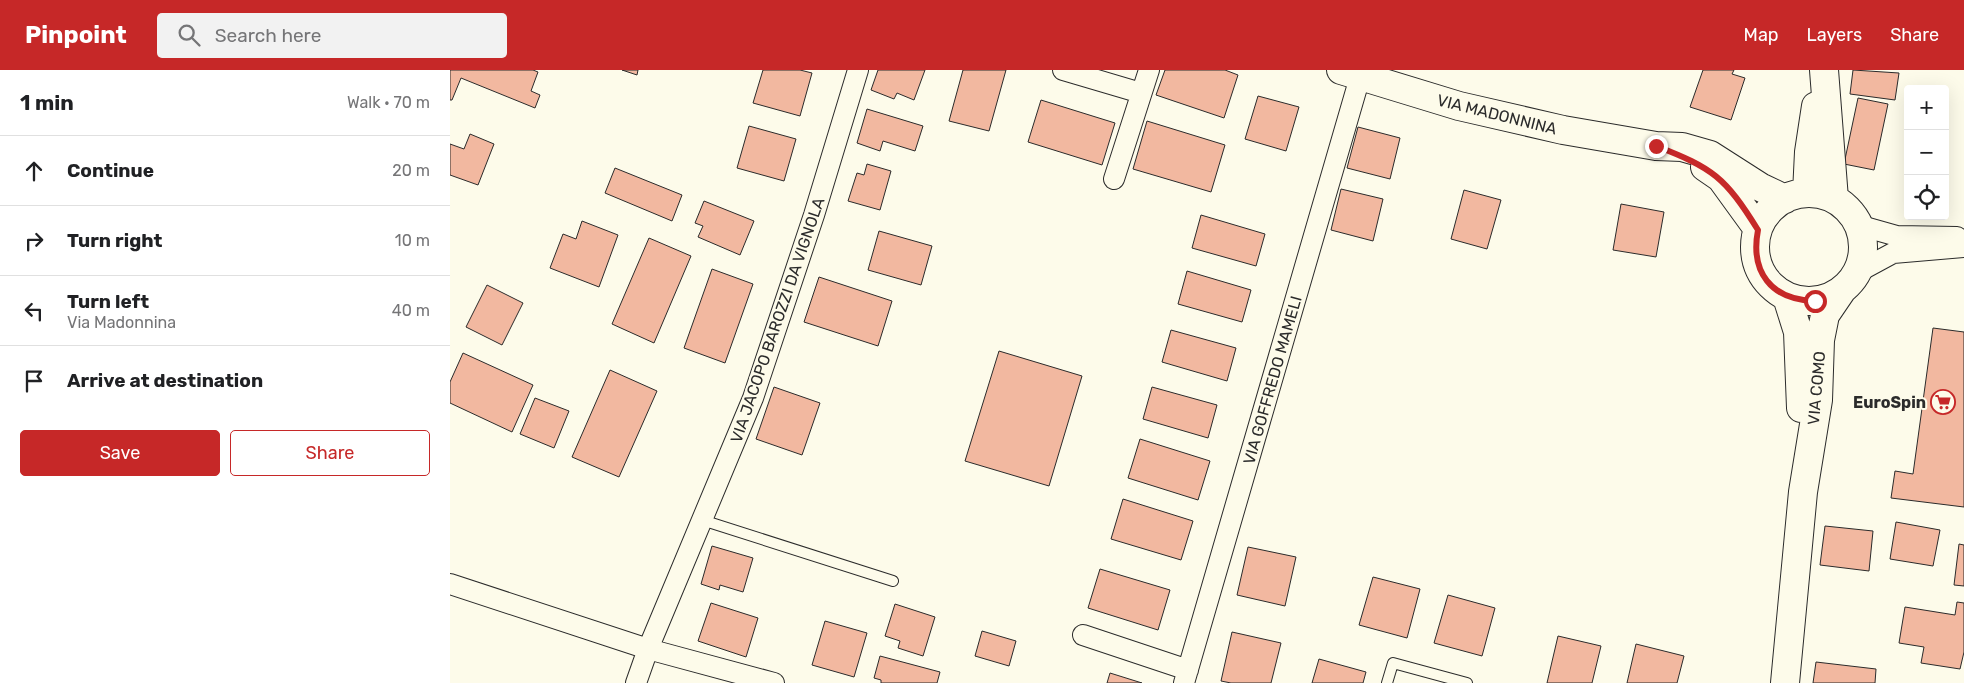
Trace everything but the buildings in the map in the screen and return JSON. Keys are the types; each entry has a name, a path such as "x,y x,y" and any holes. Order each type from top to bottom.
{"main road":[{"path":"1796,196 1809,152 1823,70"},
{"path":"1823,70 1834,200"},
{"name":"VIA MADONNINA","path":"1350,73 1468,108 1563,130 1656,146 1682,147 1710,155 1760,187 1796,196"},
{"name":"VIA MADONNINA","path":"1656,146 1697,162 1721,178 1758,230"},
{"path":"1821,195 1834,200 1848,210 1858,225 1862,241 1862,258 1849,282 1830,297 1815,301 1800,301 1786,297 1773,288 1763,276 1756,261 1755,245 1758,230 1773,206 1796,196 1821,195"},
{"name":"VIA COMO","path":"1785,683 1803,492 1818,400 1820,340 1825,314 1849,282"},
{"name":"VIA COMO","path":"1786,297 1798,332 1803,492"}],"street":[{"name":"VIA JACOPO BAROZZI DA VIGNOLA","path":"636,683 648,649 753,398 814,215 858,70"},
{"path":"1063,70 1141,94"},
{"path":"1114,179 1149,70"},
{"name":"VIA GOFFREDO MAMELI","path":"1186,676 1350,73"},
{"path":"1858,225 1897,236 1949,236 1964,238"},
{"path":"1849,282 1893,253 1964,247"},
{"path":"450,584 648,649 774,683"},
{"path":"1083,635 1186,676"}],"lane":[{"path":"702,520 893,581"},
{"path":"1387,683 1393,663 1468,683"}],"place":[{"name":"EuroSpin","path":"1943,402"}],"route":[{"path":"1656,146 1697,162 1721,178 1758,230 1755,245 1756,261 1763,276 1773,288 1786,297 1800,301 1815,301"}]}
